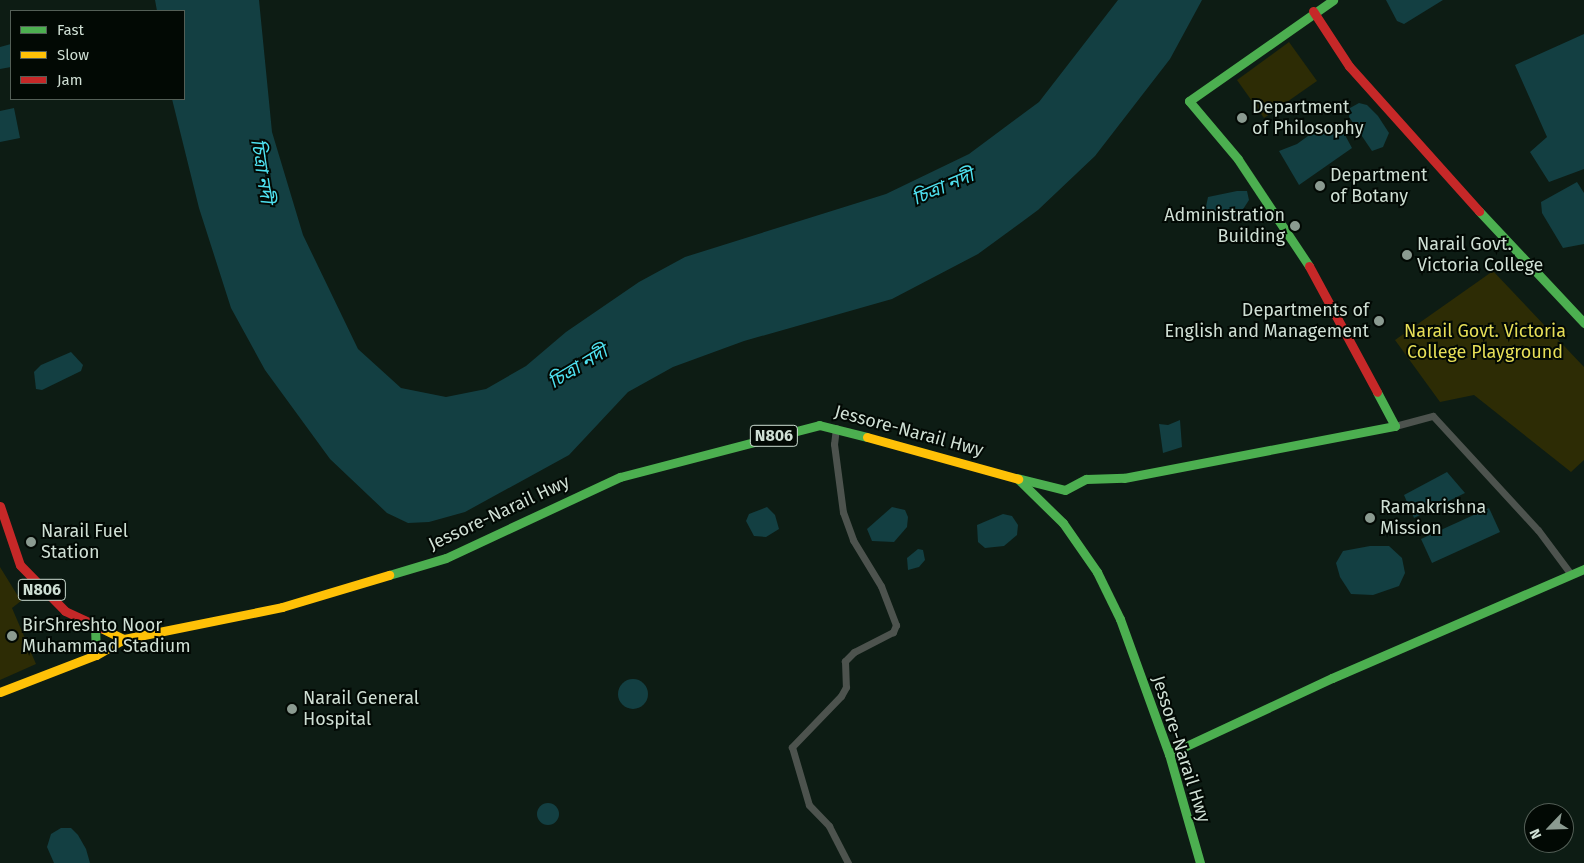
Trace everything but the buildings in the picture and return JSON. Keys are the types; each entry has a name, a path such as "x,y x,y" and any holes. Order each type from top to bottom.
{"main road":[{"path":"1017,478 1065,490 1086,479 1124,478 1395,426 1309,266 1238,159 1189,101 1313,11 1334,0"},
{"path":"1313,11 1349,66 1427,156 1584,323"},
{"name":"Jessore-Narail Hwy","path":"0,692 96,655 124,639 282,608 446,558 620,477 819,425 1017,478 1063,523 1097,572 1120,618 1169,754 1200,863"},
{"name":"N806","path":"0,506 20,564 65,611 124,639"},
{"path":"1169,754 1570,573 1584,569"},
{"path":"95,626 96,655"}],"street":[{"path":"1395,426 1433,416 1538,530 1570,573"},
{"path":"836,428 834,444 843,512 853,540 881,586 896,625 893,632 854,652 845,660 846,687 841,696 792,747 809,805 829,826 848,863"}],"green space":[{"path":"1289,42 1317,81 1264,118 1237,80"},
{"name":"Narail Govt. Victoria College Playground","path":"1493,271 1584,367 1584,460 1571,472 1474,395 1440,402 1395,340"},
{"name":"BirShreshto Noor Muhammad Stadium","path":"0,567 21,601 12,608 36,664 0,680"}],"water":[{"name":"চিত্রা নদী","path":"155,0 259,0 272,132 303,235 358,349 401,388 446,397 486,389 526,366 566,332 639,282 685,257 886,194 969,154 1039,102 1118,0 1202,0 1170,59 1095,156 1038,210 978,254 892,299 744,341 673,367 628,392 569,455 465,512 429,522 408,523 387,513 330,459 265,370 231,308 199,208 172,100 185,100 185,10 157,10"},
{"path":"1386,0 1443,0 1404,24 1397,21"},
{"path":"1584,34 1584,169 1549,182 1530,152 1547,137 1515,65"},
{"path":"10,44 10,67 0,69 0,47"},
{"path":"1359,103 1367,105 1378,116 1389,133 1383,147 1372,151 1349,117 1350,108"},
{"path":"14,108 20,138 0,142 0,111"},
{"path":"1326,123 1339,124 1352,148 1299,185 1279,151 1297,144"},
{"path":"1577,182 1584,193 1584,244 1563,248 1542,213 1541,202"},
{"path":"1237,191 1247,191 1249,200 1238,217 1232,222 1225,218 1203,221 1208,197"},
{"path":"71,352 83,365 81,371 42,390 36,389 34,372 41,365"},
{"path":"1180,420 1182,447 1163,453 1159,424 1168,425"},
{"path":"1447,472 1465,493 1414,518 1404,495"},
{"path":"767,507 775,515 779,529 766,537 754,536 746,521 749,514"},
{"path":"892,507 905,510 908,517 907,527 894,542 872,541 867,529"},
{"path":"1489,508 1500,532 1432,563 1421,539"},
{"path":"1003,514 1012,516 1018,525 1017,535 1004,546 985,548 978,542 977,525"},
{"path":"1370,546 1389,546 1402,558 1405,573 1399,586 1373,595 1351,594 1340,577 1336,563 1343,551"},
{"path":"918,549 923,550 925,560 919,567 908,570 907,558"},
{"path":"633,679 644,683 648,694 644,705 633,709 622,705 618,694 622,683"},
{"path":"548,803 556,806 559,814 556,822 548,825 540,822 537,814 540,806"},
{"path":"61,828 71,828 78,835 86,849 90,863 54,863 47,847 51,834"}],"traffic: fast":[{"path":"1309,266 1238,159 1189,101 1333,0"},
{"path":"1479,211 1584,323"},
{"path":"1017,478 1065,490 1086,479 1124,478 1395,426 1377,392"},
{"path":"389,575 446,558 620,477 819,425 867,437"},
{"path":"1018,479 1063,523 1097,572 1120,619 1169,754 1200,863"},
{"path":"1169,754 1332,678 1584,569"},
{"path":"95,626 96,655"}],"traffic: slow":[{"path":"867,437 1018,479"},
{"path":"101,628 124,639 282,607 389,575"},
{"path":"0,692 96,655 124,639"}],"traffic: jam":[{"path":"1313,11 1349,66 1479,211"},
{"path":"1309,266 1377,392"},
{"path":"0,506 20,565 65,611 101,628"}],"place":[{"name":"Department of Philosophy","path":"1242,118"},
{"name":"Department of Botany","path":"1320,186"},
{"name":"Administration Building","path":"1295,226"},
{"name":"Narail Govt. Victoria College","path":"1407,255"},
{"name":"Departments of English and Management","path":"1379,321"},
{"name":"Ramakrishna Mission","path":"1370,518"},
{"name":"Narail Fuel Station","path":"31,542"},
{"name":"BirShreshto Noor Muhammad Stadium","path":"12,636"},
{"name":"Narail General Hospital","path":"292,709"}]}
